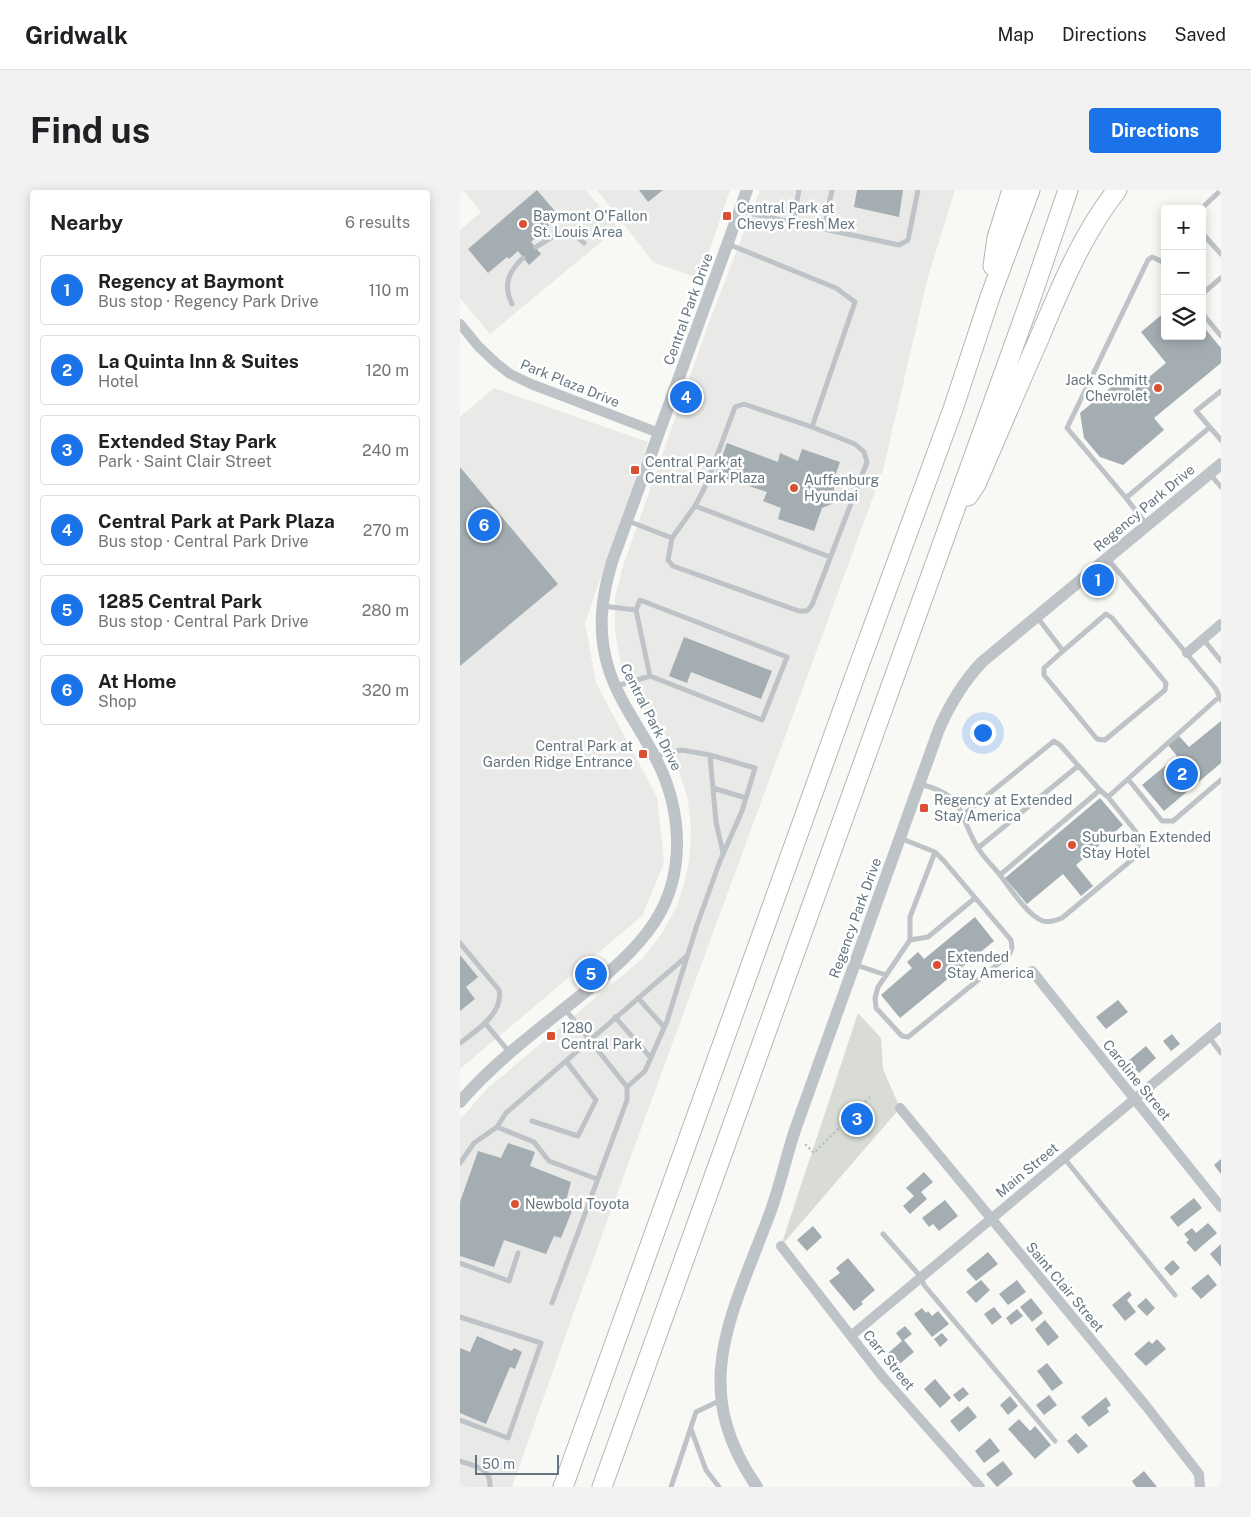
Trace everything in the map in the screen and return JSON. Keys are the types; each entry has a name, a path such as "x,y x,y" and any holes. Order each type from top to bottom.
{"highway":[{"path":"990,296 997,238 1012,190"},
{"path":"563,1487 848,694 953,409 990,296 1030,190"},
{"path":"602,1487 1031,298 1068,190"},
{"path":"947,528 976,484 1076,256 1103,207 1117,190"}],"street":[{"name":"Central Park Drive","path":"460,1102 510,1054 619,964 640,944 666,900 674,878 677,851 673,804 667,782 655,756 609,670 603,647 602,606 604,590 627,521 747,190"},
{"name":"Park Plaza Drive","path":"460,324 479,347 510,374 531,384 659,433"},
{"name":"Regency Park Drive","path":"757,1487 743,1467 732,1444 723,1414 720,1362 726,1334 777,1195 795,1130 939,729 958,691 982,662 1221,464"},
{"path":"1187,652 1221,624"},
{"name":"Caroline Street","path":"1032,971 1221,1207"},
{"name":"Main Street","path":"852,1335 1221,1027"},
{"name":"Saint Clair Street","path":"900,1108 1170,1436 1199,1474 1200,1487"},
{"name":"Carr Street","path":"781,1246 882,1376 980,1487"}],"lane":[{"path":"794,223 799,190"},
{"path":"824,229 832,190"},
{"path":"739,211 899,245 908,240 918,190"},
{"path":"1205,205 1221,190"},
{"path":"536,247 556,233 562,232 576,235 584,243"},
{"path":"1206,237 1221,254"},
{"path":"727,244 836,288 855,302 812,427"},
{"path":"1147,525 1067,428 1148,260 1152,257 1161,261"},
{"path":"512,304 508,295 507,284 514,267 523,258"},
{"path":"1206,291 1221,278"},
{"path":"1206,318 1221,336"},
{"path":"1221,391 1196,412 1221,440"},
{"path":"744,404 855,444 864,452 867,462 812,605 807,611 799,611 673,566 668,560 672,538 695,506 707,483 735,407 744,404"},
{"path":"1126,498 1210,427"},
{"path":"1210,473 1221,487"},
{"path":"695,506 830,557"},
{"path":"627,521 672,538"},
{"path":"1107,558 1187,652 1216,689 1220,698 1108,797"},
{"path":"616,686 650,676 762,720 786,657 640,600 636,610 650,676"},
{"path":"602,606 636,610"},
{"path":"1106,614 1112,618 1166,683 1165,690 1105,740 1097,739 1044,675 1044,668 1064,651 1106,614"},
{"path":"1036,617 1064,651"},
{"path":"1203,639 1221,662"},
{"path":"919,784 934,787 949,795 960,808 963,815 978,848 1030,912 1042,921 1062,918 1134,858 1139,840 1137,833 1108,797 1060,745 1054,742 963,815"},
{"path":"627,1087 645,1071 664,1026 723,854 746,798 755,768 710,755 682,750 655,756"},
{"path":"710,755 716,822 723,854"},
{"path":"978,848 1078,766"},
{"path":"1128,779 1162,821 1172,821 1221,780"},
{"path":"713,788 746,798"},
{"path":"1000,875 1100,790"},
{"path":"900,838 935,852 1011,940 1012,948 1009,955 908,1037 902,1036 876,1008 875,998 878,987 910,940 910,917 935,852"},
{"path":"910,940 928,937 976,898"},
{"path":"460,943 499,990 501,998 498,1006 485,1023 460,1043"},
{"path":"460,1163 474,1143 497,1128 506,1113 688,956"},
{"path":"854,964 886,975"},
{"path":"638,998 664,1026"},
{"path":"552,1303 627,1100 627,1087 564,1009"},
{"path":"615,1018 651,1058"},
{"path":"485,1023 510,1054"},
{"path":"1208,1037 1221,1053"},
{"path":"532,1121 578,1136 596,1100 566,1061"},
{"path":"497,1128 534,1142 549,1161 597,1179"},
{"path":"1063,1157 1175,1295"},
{"path":"883,1234 921,1277 924,1285 1055,1441"},
{"path":"460,1263 509,1281 518,1253"},
{"path":"460,1317 541,1343 508,1438 460,1420"},
{"path":"670,1487 696,1412 722,1400"},
{"path":"691,1429 706,1470 719,1487"},
{"path":"460,1461 485,1470 491,1478 490,1487"}],"path":[{"path":"805,1144 814,1153 870,1097"}],"shaded area":[{"path":"463,190 586,190 618,228 490,334 460,298 460,230 481,212"},
{"path":"597,190 730,190 700,279 653,262"},
{"path":"760,190 955,190 928,277 883,470 576,1306 512,1487 460,1487 460,1119 489,1087 642,959 662,933 677,906 686,877 690,853 691,828 688,800 680,774 643,709 621,665 615,631 615,597 623,566 707,328"},
{"path":"494,388 648,442 585,623 596,683 657,797 664,863 642,916 460,1069 460,417"},
{"path":"858,1013 881,1038 883,1069 900,1108 781,1246"}],"building":[{"name":"Baymont O'Fallon St. Louis Area","path":"537,190 559,216 531,242 541,254 529,265 518,251 509,259 507,257 488,273 468,249"},
{"path":"639,190 663,190 648,202"},
{"path":"857,190 903,190 899,217 854,207"},
{"path":"1161,315 1161,340 1206,340 1206,330 1221,348 1221,363 1154,418 1164,430 1123,465 1100,457 1084,438 1080,413 1121,379 1132,391 1166,363 1141,332"},
{"name":"Auffenburg Hyundai","path":"727,443 778,462 780,453 798,461 802,449 840,462 832,484 839,501 822,508 814,531 778,519 781,508 763,501 767,492 715,475"},
{"path":"460,467 558,584 460,666"},
{"path":"684,637 772,671 761,699 691,672 687,683 669,676"},
{"path":"1221,721 1221,763 1164,811 1142,785 1177,756 1168,745 1179,736 1189,747"},
{"name":"Suburban Extended Stay Hotel","path":"1100,798 1123,825 1076,865 1093,886 1081,896 1063,874 1027,904 1005,878"},
{"name":"Extended Stay America","path":"975,917 994,941 900,1018 881,995 912,968 907,962 918,952 924,959"},
{"path":"460,955 478,977 466,987 475,999 460,1011"},
{"path":"1118,1000 1128,1012 1106,1029 1096,1017"},
{"path":"1172,1034 1180,1044 1171,1051 1163,1041"},
{"path":"1146,1046 1156,1058 1139,1073 1128,1061"},
{"name":"Newbold Toyota","path":"508,1143 535,1152 530,1166 571,1182 566,1201 574,1206 561,1238 554,1236 546,1254 504,1240 494,1267 460,1256 460,1202 478,1151 501,1158"},
{"path":"1221,1159 1221,1174 1214,1165"},
{"path":"924,1172 933,1182 921,1192 927,1199 910,1214 903,1206 914,1196 906,1188"},
{"path":"1194,1198 1202,1208 1178,1227 1170,1217"},
{"path":"945,1200 958,1216 939,1231 933,1224 929,1227 922,1218"},
{"path":"1208,1223 1217,1233 1195,1252 1186,1242 1189,1240 1184,1234 1192,1228 1196,1233"},
{"path":"813,1226 822,1237 807,1251 797,1240"},
{"path":"1221,1244 1221,1267 1210,1254"},
{"path":"988,1252 998,1264 976,1281 966,1270"},
{"path":"848,1258 875,1290 854,1311 829,1281 840,1273 836,1268"},
{"path":"1173,1260 1180,1268 1171,1276 1164,1268"},
{"path":"1208,1274 1217,1285 1201,1299 1191,1288"},
{"path":"981,1280 990,1290 976,1303 966,1292"},
{"path":"1017,1280 1026,1292 1008,1305 999,1294"},
{"path":"1129,1291 1132,1295 1127,1300 1136,1312 1125,1321 1112,1305"},
{"path":"1031,1298 1043,1313 1032,1322 1020,1307"},
{"path":"1146,1298 1155,1308 1147,1316 1137,1306"},
{"path":"994,1307 1002,1317 992,1325 984,1314"},
{"path":"922,1308 932,1316 938,1311 949,1324 932,1337 914,1314"},
{"path":"1017,1309 1023,1316 1011,1325 1006,1318"},
{"path":"1045,1320 1059,1337 1048,1346 1035,1329"},
{"path":"905,1326 912,1334 904,1340 914,1352 897,1366 887,1354 902,1341 896,1333"},
{"path":"942,1333 948,1340 940,1347 934,1339"},
{"path":"477,1336 512,1351 514,1348 522,1352 515,1369 510,1367 486,1424 460,1413 460,1348 470,1352"},
{"path":"1157,1339 1166,1349 1146,1366 1134,1354 1149,1341 1152,1344"},
{"path":"1047,1363 1063,1383 1052,1391 1037,1371"},
{"path":"935,1379 951,1398 940,1408 924,1389"},
{"path":"963,1387 969,1394 959,1402 953,1395"},
{"path":"1049,1395 1057,1405 1044,1415 1036,1405"},
{"path":"1010,1396 1018,1406 1008,1415 1000,1405"},
{"path":"1106,1397 1111,1405 1107,1408 1109,1412 1089,1427 1081,1417"},
{"path":"968,1406 977,1417 959,1432 950,1421"},
{"path":"1019,1419 1030,1431 1035,1426 1051,1445 1035,1459 1008,1429"},
{"path":"1076,1433 1088,1446 1078,1454 1067,1441"},
{"path":"990,1438 1000,1451 984,1463 975,1451"},
{"path":"1003,1461 1013,1474 997,1487 986,1474"},
{"path":"1144,1471 1157,1487 1136,1487 1132,1481"}],"place":[{"name":"Central Park at Chevys Fresh Mex","path":"727,216"},
{"name":"Baymont O'Fallon St. Louis Area","path":"523,224"},
{"name":"Jack Schmitt Chevrolet","path":"1158,388"},
{"name":"Central Park at Park Plaza","path":"686,397"},
{"name":"Central Park at Central Park Plaza","path":"635,470"},
{"name":"Auffenburg Hyundai","path":"794,488"},
{"name":"At Home","path":"484,525"},
{"name":"Regency at Baymont","path":"1098,580"},
{"name":"Central Park at Garden Ridge Entrance","path":"643,754"},
{"name":"La Quinta Inn & Suites","path":"1182,774"},
{"name":"Regency at Extended Stay America","path":"924,808"},
{"name":"Suburban Extended Stay Hotel","path":"1072,845"},
{"name":"Extended Stay America","path":"937,965"},
{"name":"1285 Central Park","path":"591,974"},
{"name":"1280 Central Park","path":"551,1036"},
{"name":"Extended Stay Park","path":"857,1119"},
{"name":"Newbold Toyota","path":"515,1204"}]}
